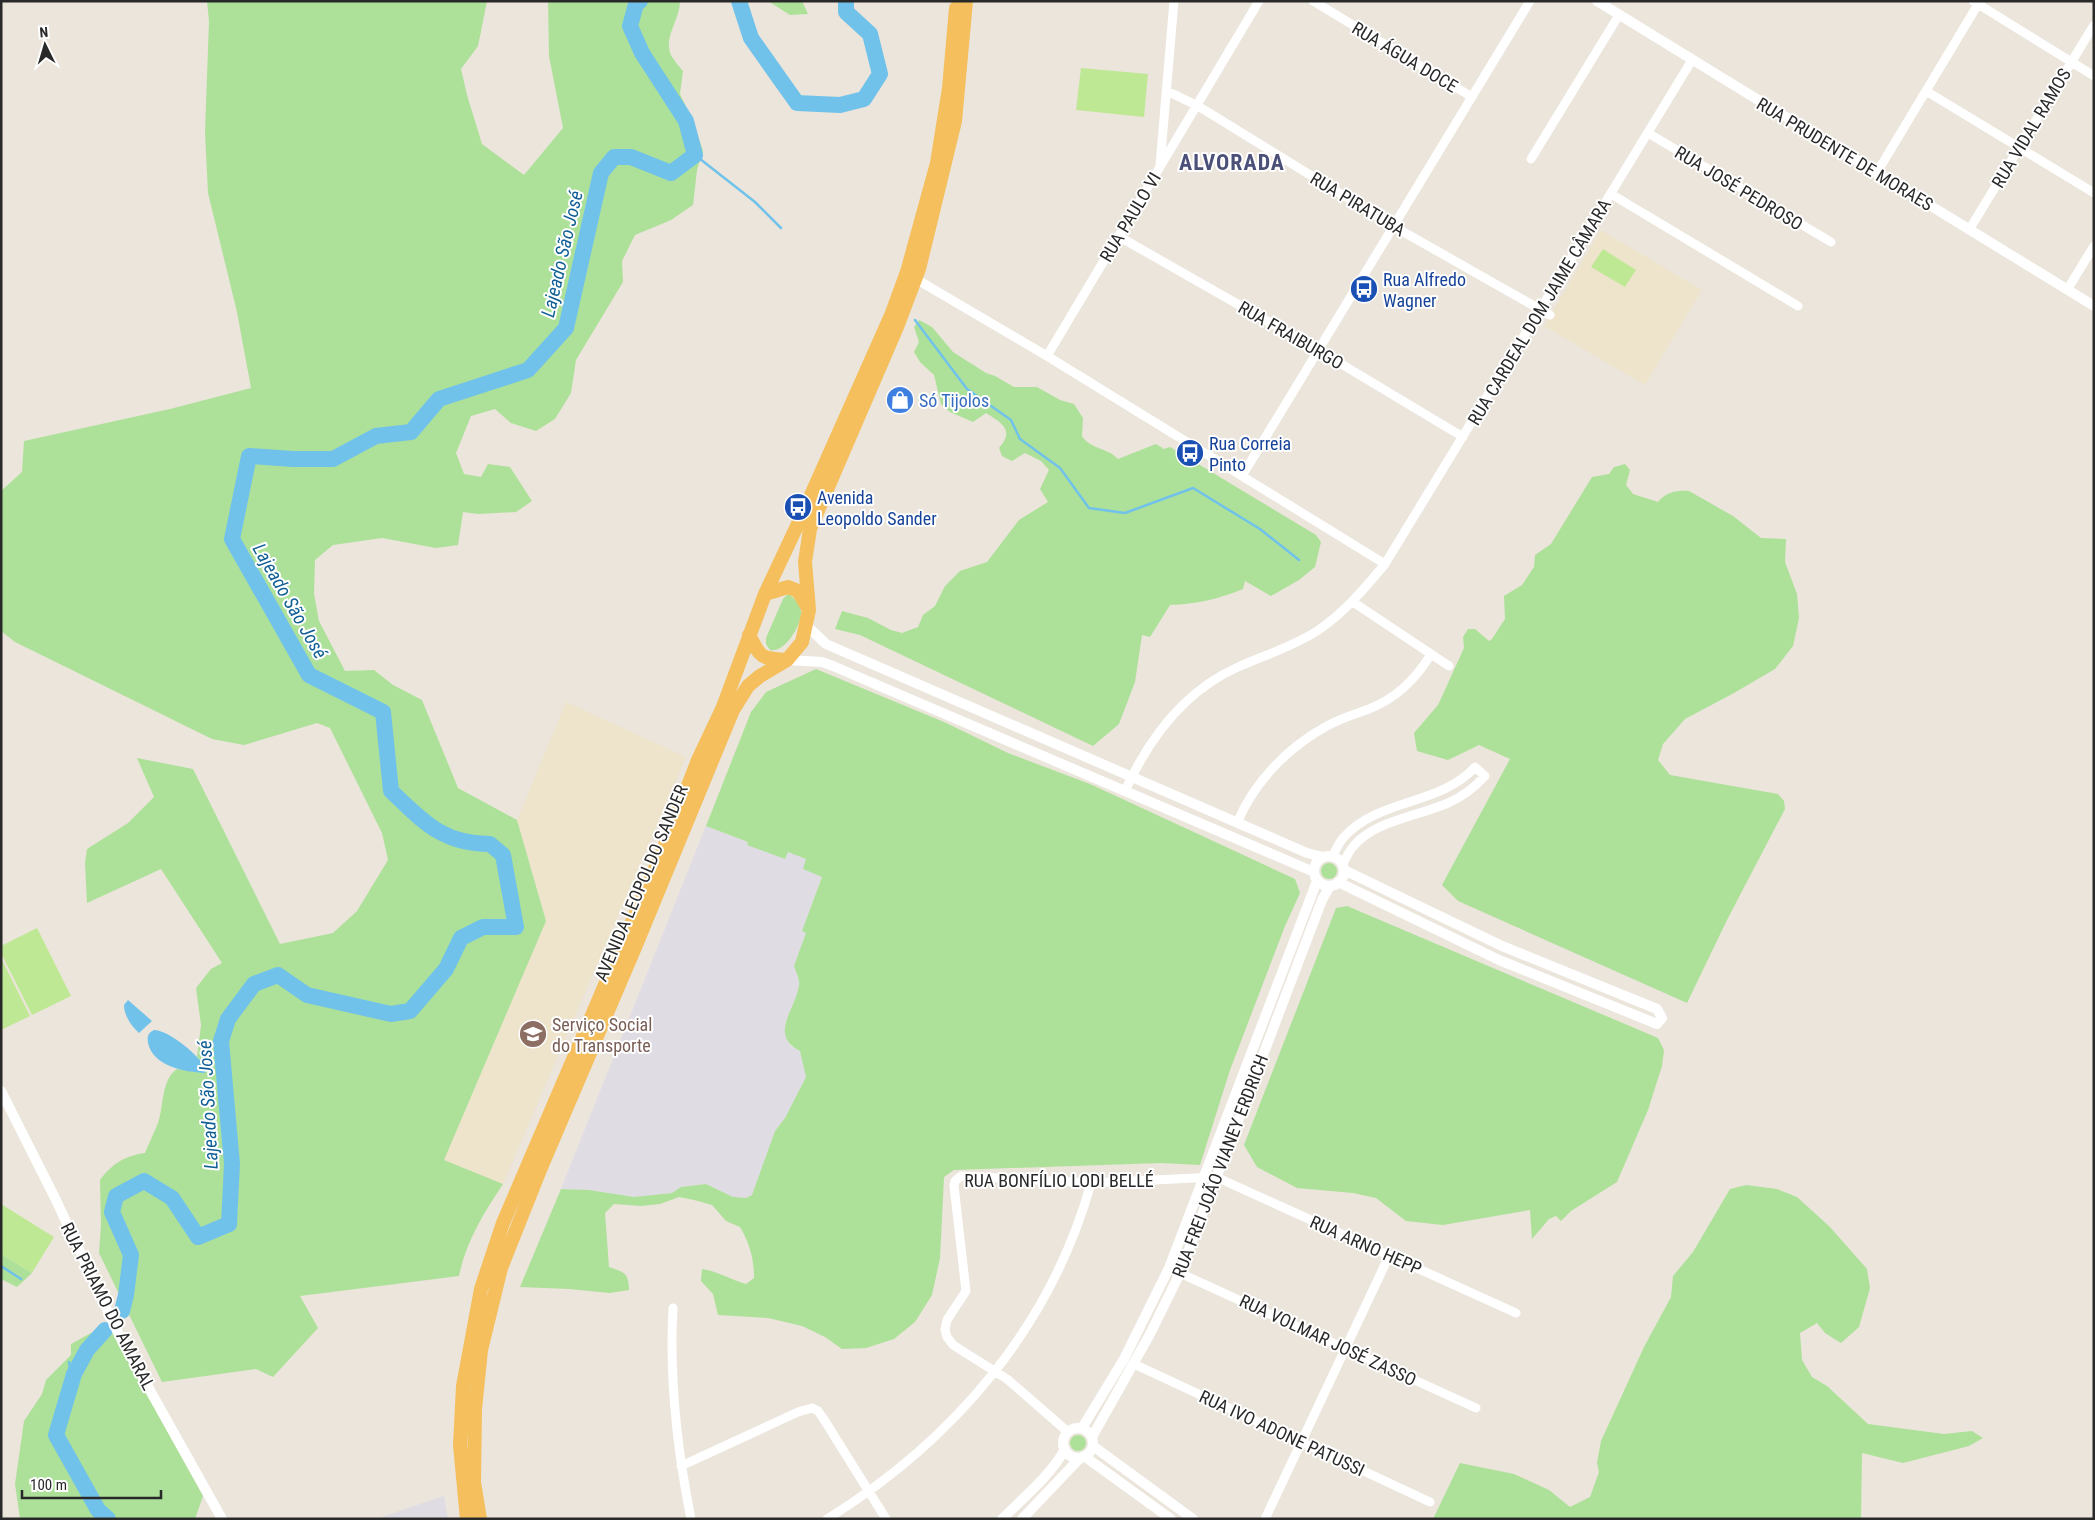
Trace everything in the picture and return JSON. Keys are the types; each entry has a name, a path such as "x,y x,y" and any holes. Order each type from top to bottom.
{"highway":[{"name":"AVENIDA LEOPOLDO SANDER","path":"467,1519 460,1445 463,1386 481,1289 510,1205 665,845 698,760 722,707 765,594 868,367 907,272 936,163 949,88 957,1"},
{"name":"AVENIDA LEOPOLDO SANDER","path":"480,1519 474,1482 475,1409 481,1350 501,1268 540,1170 733,710 748,686 760,676 787,660 796,652 802,642 809,610 805,562 810,529 916,279 939,193 954,121 966,1"},
{"path":"765,594 788,587 798,591 809,610"},
{"path":"749,635 758,654 763,657 787,660"}],"street":[{"path":"1159,168 1174,1"},
{"name":"RUA PAULO VI","path":"1047,356 1259,1"},
{"name":"RUA ÁGUA DOCE","path":"1313,1 1472,97"},
{"path":"1242,476 1530,1"},
{"name":"RUA PRUDENTE DE MORAES","path":"1597,1 1876,174 2094,306"},
{"path":"1876,174 1977,2 2094,76"},
{"path":"1531,159 1619,15"},
{"name":"RUA VIDAL RAMOS","path":"1969,230 2094,25"},
{"name":"RUA CARDEAL DOM JAIME CÂMARA","path":"1125,790 1166,722 1198,691 1236,668 1278,652 1330,622 1353,602 1385,564 1692,60"},
{"name":"RUA PIRATUBA","path":"1166,91 1198,106 1393,226 1550,315"},
{"path":"1926,91 2094,193"},
{"name":"RUA JOSÉ PEDROSO","path":"1648,133 1831,242"},
{"path":"1611,194 1798,306"},
{"name":"RUA FRAIBURGO","path":"1118,236 1318,350 1462,437"},
{"path":"2067,290 2094,246"},
{"path":"916,279 1047,356 1385,564"},
{"path":"1353,602 1449,666"},
{"path":"787,660 822,662 833,666 1125,790 1499,960 1657,1024 1662,1018 1657,1009 1502,946 1343,867 1327,857 1307,853 826,644 807,626"},
{"path":"1237,823 1245,806 1261,782 1291,751 1326,726 1378,705 1394,696 1413,680 1431,654"},
{"path":"1316,877 1316,864 1327,857 1344,837 1366,820 1392,808 1450,787 1464,778 1475,767 1485,776 1457,799 1396,820 1373,832 1352,847 1343,867 1343,874 1334,884"},
{"name":"RUA FREI JOÃO VIANEY ERDRICH","path":"1082,1428 1124,1359 1169,1268 1316,877"},
{"name":"RUA FREI JOÃO VIANEY ERDRICH","path":"1092,1442 1180,1273 1322,900 1334,884"},
{"name":"RUA PRIAMO DO AMARAL","path":"1,1091 119,1335 222,1519"},
{"name":"RUA BONFÍLIO LODI BELLÉ","path":"995,1371 953,1345 947,1337 945,1329 947,1320 966,1291 955,1181 961,1176 1090,1183 1216,1177"},
{"name":"RUA ARNO HEPP","path":"1216,1177 1516,1313"},
{"path":"827,1519 870,1492 936,1437 957,1416 995,1371 1026,1328 1052,1283 1074,1235 1090,1183"},
{"path":"1265,1519 1389,1256"},
{"name":"RUA VOLMAR JOSÉ ZASSO","path":"1169,1268 1476,1408"},
{"path":"673,1308 673,1389 681,1466 691,1519"},
{"name":"RUA IVO ADONE PATUSSI","path":"1134,1364 1430,1502"},
{"path":"995,1371 1068,1432"},
{"path":"681,1466 798,1412 812,1408 818,1411 823,1418 886,1519"},
{"path":"1170,1519 1082,1457 1071,1456 1065,1449 1064,1440 1068,1432 1082,1428 1086,1430 1092,1442 1193,1519"},
{"path":"1022,1519 1091,1450 1092,1442"},
{"path":"1002,1519 1061,1456 1065,1449"}],"shaded area":[{"path":"1601,230 1702,290 1645,385 1544,326"},
{"name":"Serviço Social do Transporte","path":"566,702 686,757 503,1184 444,1160 546,921 517,820"},
{"path":"706,826 748,842 747,845 788,852 807,859 822,876 802,931 807,933 794,966 800,983 795,1003 785,1022 790,1046 800,1051 806,1077 785,1118 775,1131 752,1195 746,1198 733,1197 706,1184 681,1187 672,1193 634,1197 589,1190 561,1189"},
{"path":"444,1496 448,1519 376,1519 408,1508"}],"green space":[{"path":"207,1 487,1 478,46 461,69 482,144 524,175 563,128 549,56 548,1 680,1 670,35 669,48 672,57 683,71 680,94 693,121 703,151 697,170 693,205 671,220 635,235 622,261 623,282 576,360 571,393 555,419 536,431 511,423 495,409 471,416 456,453 464,474 481,477 488,464 510,467 532,501 516,512 478,514 463,512 458,545 436,548 382,538 333,545 315,560 314,594 319,621 345,671 374,670 393,685 422,700 458,788 517,820 546,921 444,1160 503,1184 471,1239 459,1276 300,1296 318,1328 273,1377 256,1369 162,1382 99,1253 101,1225 100,1180 109,1169 119,1162 131,1156 145,1153 158,1123 166,1086 172,1074 177,1069 196,1072 206,1069 197,1057 201,1025 196,988 211,969 222,963 161,869 87,903 85,863 87,849 128,823 154,797 137,758 193,769 280,944 333,933 357,911 388,860 382,833 330,728 317,723 244,745 212,739 15,642 1,631 1,491 22,472 24,441 170,409 251,388 237,312 208,193 205,132 209,21"},
{"path":"768,1 802,1 808,14 790,15"},
{"path":"1081,68 1148,74 1144,117 1076,110"},
{"path":"1603,249 1636,270 1625,287 1591,267"},
{"path":"919,320 932,327 953,352 986,373 1014,387 1037,387 1060,400 1074,404 1083,418 1082,436 1090,444 1109,452 1118,459 1156,444 1164,449 1170,447 1316,535 1321,542 1315,567 1299,580 1271,596 1245,581 1243,589 1225,596 1198,602 1170,605 1150,637 1142,635 1135,682 1119,724 1093,746 860,635 835,629 842,611 868,618 891,630 902,633 918,627 923,615 935,606 945,586 960,571 987,562 1019,520 1048,502 1040,489 1049,470 1041,461 1025,453 1012,461 1002,456 999,448 1004,442 1006,432 997,420 986,413 973,422 950,412 941,404 934,375 920,362 914,352 919,342 914,327"},
{"path":"1625,464 1630,470 1626,485 1633,494 1658,502 1672,492 1689,491 1733,516 1761,538 1786,539 1785,562 1797,594 1799,618 1793,646 1775,669 1685,719 1663,744 1658,760 1670,775 1778,794 1784,801 1785,809 1728,918 1687,1003 1458,901 1442,885 1510,759 1479,745 1448,760 1417,751 1414,733 1438,705 1464,648 1463,637 1468,629 1475,629 1489,641 1492,639 1505,619 1504,596 1522,585 1534,567 1535,555 1551,544 1592,477 1609,474 1614,467"},
{"path":"790,595 800,606 801,617 796,630 787,643 776,650 770,650 766,644 766,638 783,599"},
{"path":"816,669 944,722 1008,753 1090,784 1295,879 1300,893 1285,926 1230,1070 1200,1165 1161,1163 954,1170 944,1177 940,1258 932,1295 915,1322 894,1339 866,1348 842,1349 825,1337 802,1326 768,1318 718,1315 713,1294 701,1281 702,1269 746,1284 754,1278 749,1246 740,1227 726,1221 712,1205 679,1197 660,1204 641,1206 614,1204 605,1213 609,1267 618,1270 626,1276 629,1290 610,1293 520,1287 561,1189 589,1190 634,1197 672,1193 681,1187 706,1184 733,1197 746,1198 752,1195 775,1131 785,1118 806,1077 800,1051 786,1037 785,1029 799,985 794,966 806,933 802,931 822,877 803,869 806,859 788,852 785,859 747,845 748,842 706,826 751,712 766,692"},
{"path":"1326,863 1332,863 1337,868 1335,877 1326,879 1321,874 1321,868"},
{"path":"1347,906 1658,1038 1664,1050 1662,1066 1648,1110 1617,1182 1571,1211 1561,1221 1556,1216 1549,1219 1532,1239 1530,1210 1443,1225 1406,1221 1376,1198 1353,1193 1297,1188 1257,1167 1244,1145 1336,908"},
{"path":"37,928 71,996 32,1015 1,953 1,946"},
{"path":"1,958 30,1016 1,1030"},
{"path":"1746,1185 1777,1189 1797,1197 1830,1227 1867,1269 1870,1288 1859,1327 1841,1343 1825,1333 1817,1323 1800,1333 1802,1360 1812,1377 1827,1386 1868,1424 1944,1434 1972,1431 1983,1438 1969,1446 1903,1463 1862,1453 1861,1519 1433,1519 1460,1463 1514,1474 1549,1490 1570,1507 1590,1497 1599,1472 1597,1463 1601,1441 1644,1347 1671,1297 1673,1276 1693,1252 1730,1189"},
{"path":"1,1204 54,1237 32,1273 1,1254"},
{"path":"1,1254 32,1273 17,1287 1,1279"},
{"path":"91,1333 113,1333 203,1496 195,1519 20,1519 15,1484 24,1421 42,1394 46,1380 71,1355 71,1344"},
{"path":"1075,1435 1081,1435 1086,1440 1084,1449 1075,1451 1070,1446 1070,1440"}],"water":[{"path":"128,1000 152,1021 139,1033 125,1013 124,1005"},
{"path":"154,1030 168,1034 183,1045 203,1064 206,1069 205,1073 179,1069 170,1066 156,1057 148,1043 149,1034"}],"waterway":[{"name":"Lajeado São José","path":"122,1311 131,1255 112,1212 116,1196 144,1181 172,1198 198,1237 229,1224 232,1164 221,1041 228,1019 254,984 278,975 307,995 391,1014 410,1011 446,969 461,938 483,927 516,927 503,855 490,844 459,840 434,829 391,791 383,712 309,675 232,539 249,456 333,459 376,436 411,432 439,399 528,370 566,328 601,173 614,157 631,157 671,173 695,155 686,121 642,53 630,26 636,4 640,1"},
{"name":"Lajeado São José","path":"739,1 751,38 797,103 840,105 864,99 880,74 870,34 846,12 846,1"},
{"path":"695,155 755,202 781,228"},
{"path":"915,320 967,389 1011,420 1020,439 1060,468 1089,508 1125,513 1193,488 1260,529 1299,560"},
{"path":"1,1266 21,1279"},
{"name":"Lajeado São José","path":"105,1330 87,1350 74,1374 56,1435 98,1510 108,1519"},
{"path":"69,1362 74,1374"}],"place":[{"name":"Rua Alfredo Wagner","path":"1364,289"},
{"name":"Só Tijolos","path":"900,400"},
{"name":"Rua Correia Pinto","path":"1190,453"},
{"name":"Avenida Leopoldo Sander","path":"798,507"},
{"name":"Serviço Social do Transporte","path":"533,1034"}],"district":[{"name":"ALVORADA","path":"1232,162"}]}
